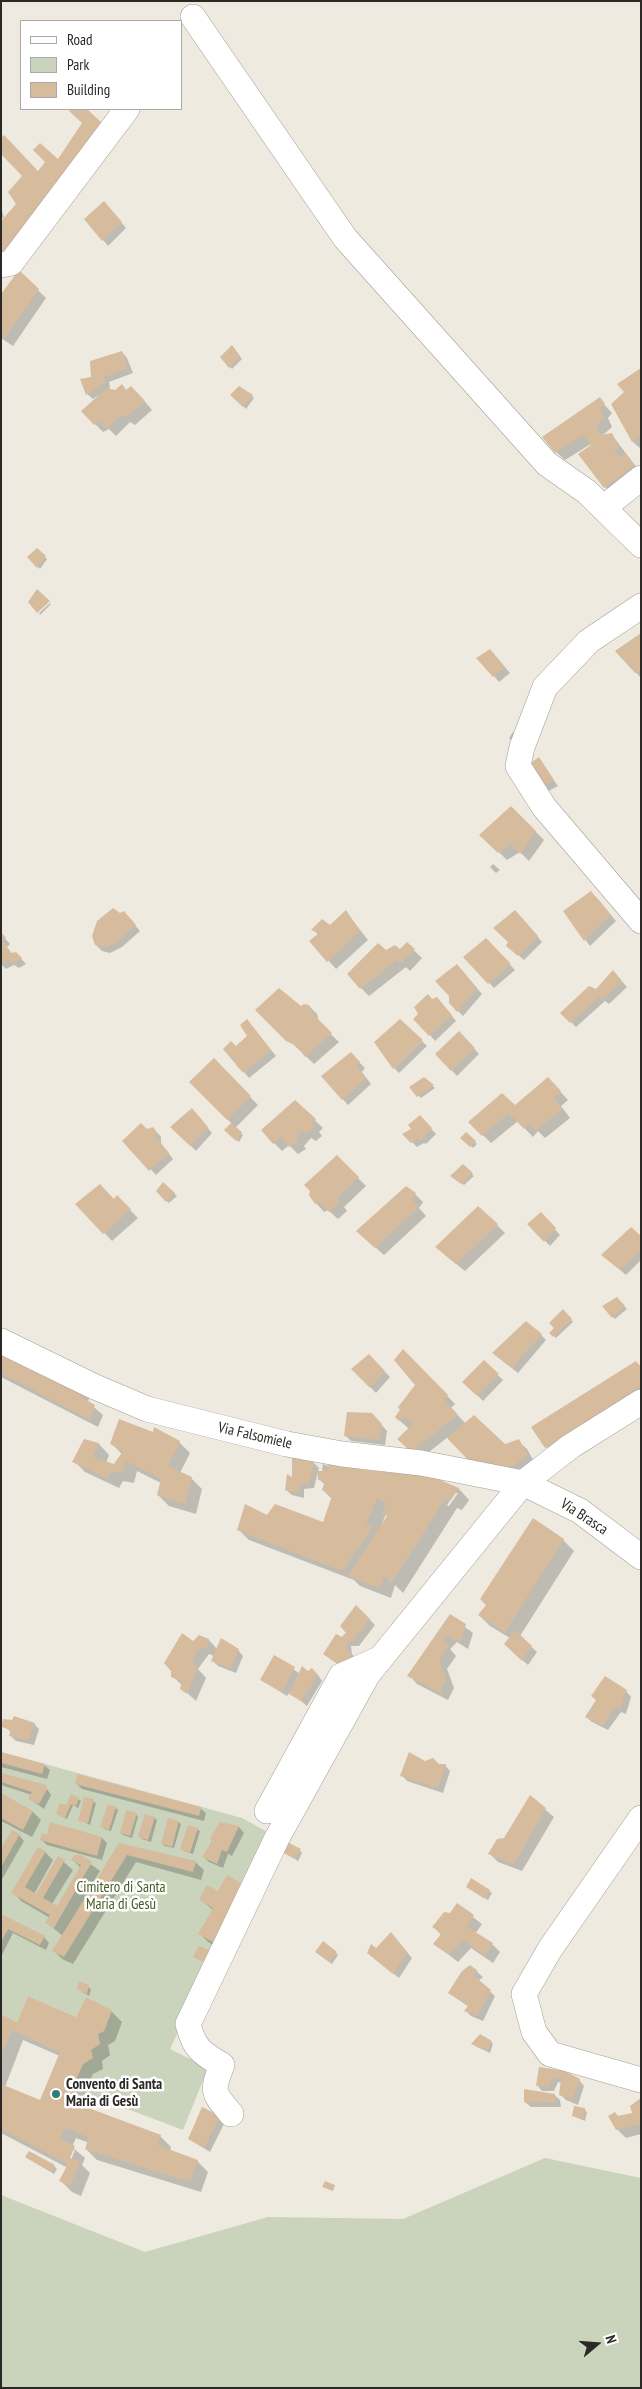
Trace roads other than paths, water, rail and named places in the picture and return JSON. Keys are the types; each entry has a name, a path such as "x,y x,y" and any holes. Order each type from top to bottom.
{"street":[{"path":"191,17 345,238 547,464 587,492 641,545"},
{"path":"1,265 11,262 126,110"},
{"path":"603,508 641,478"},
{"path":"641,606 589,641 545,687 522,747 518,766 544,807 641,921"},
{"name":"Via Falsomiele","path":"1,1341 147,1410 287,1444 342,1454 421,1463 523,1483"},
{"path":"231,2114 215,2095 215,2083 222,2065 201,2053 192,2040 188,2024 277,1838 368,1674 523,1483 570,1446 641,1402"},
{"name":"Via Brasca","path":"523,1483 580,1511 641,1558"},
{"path":"267,1811 341,1676 382,1658"},
{"path":"641,1818 555,1941 524,1994 534,2032 550,2054 641,2080"}],"place":[{"name":"Convento di Santa Maria di Gesù","path":"56,2094"}],"park label":[{"name":"Cimitero di Santa Maria di Gesù","path":"121,1896"}]}
